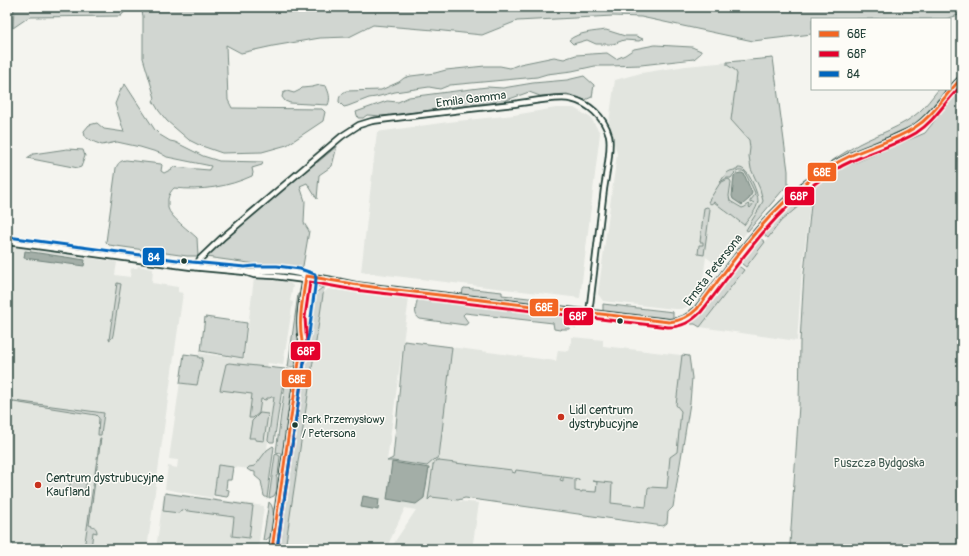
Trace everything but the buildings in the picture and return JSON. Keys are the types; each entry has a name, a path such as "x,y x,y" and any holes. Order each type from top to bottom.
{"street":[{"name":"Ernsta Petersona","path":"951,89 962,78"},
{"name":"Ernsta Petersona","path":"7,242 195,268 245,272 254,275 337,280 356,285 589,313 669,322 679,321 687,318 697,309 764,224 779,207 794,194 823,171 838,162 918,126 928,118 950,90"},
{"name":"Emila Gamma","path":"195,268 200,259 222,238 342,136 359,125 372,121 550,100 571,99 586,105 598,115 606,127 609,141 589,313"},
{"path":"272,549 304,333 308,278"}],"shaded area":[{"path":"773,58 788,171 788,184 746,233 720,267 706,257 701,292 689,306 682,309 675,309 603,301 598,294 617,154 609,122 615,80 641,73 686,66"},
{"path":"556,108 574,108 591,118 600,133 580,298 361,272 377,132 514,115"},
{"path":"741,173 744,174 752,193 749,199 742,205 733,199 732,196 734,176"},
{"path":"811,196 802,272 797,341 700,327 781,221"},
{"path":"7,246 117,262 115,275 130,277 131,268 137,268 138,266 153,269 152,283 178,287 178,292 183,293 147,549 7,549"},
{"path":"25,251 85,260 84,266 24,258"},
{"path":"254,278 289,282 293,286 290,301 293,302 283,365 268,363 266,373 277,375 264,471 218,465 213,498 165,489 168,466 177,468 178,460 169,459 184,354 199,356 199,353 244,359"},
{"path":"328,289 409,298 387,461 393,458 404,341 556,361 558,350 569,351 572,337 603,340 603,346 689,356 692,378 690,403 673,507 668,512 667,523 663,526 465,498 458,501 479,503 472,549 391,549 416,510 405,508 386,549 285,549 321,295"},
{"path":"392,462 429,468 424,498 416,504 387,499"},
{"path":"164,492 264,506 258,549 156,549"},
{"path":"363,496 379,499 378,510 361,507"}],"green space":[{"path":"14,7 123,7 126,10 121,16 29,17 13,28"},
{"path":"141,7 962,7 962,14 948,18 811,18 811,34 753,41 641,17 613,16 517,21 482,35 373,25 349,37 320,38 241,53 226,45 228,100 232,108 322,109 325,112 323,121 287,145 262,152 222,153 189,140 167,121 153,101 155,98 143,58 143,16"},
{"path":"606,30 625,36 636,36 643,39 639,41 624,40 613,44 596,44 587,40 573,44 569,40 582,34"},
{"path":"655,45 692,47 701,51 701,53 694,59 641,65 595,66 537,77 450,85 440,89 429,87 395,92 369,98 344,107 339,102 339,98 346,91 381,90 411,76 446,70 485,66 510,68 520,64 554,57 564,59 576,55 607,53 616,59 634,49"},
{"path":"773,58 788,171 788,184 748,231 746,230 763,201 760,189 751,169 749,140 731,120 737,74 735,70 727,65 727,62"},
{"path":"584,76 594,85 592,97 585,100 567,94 540,96 529,92 504,101 393,115 367,115 363,118 358,118 356,112 387,101 398,102 409,97 487,87 503,88 533,83 567,80"},
{"path":"125,84 155,130 170,141 203,156 219,161 263,162 262,165 252,168 252,176 243,180 214,187 194,189 174,188 171,191 168,199 168,208 172,216 197,238 198,256 187,256 109,245 106,242 116,168 120,162 126,160 161,164 161,171 164,173 173,167 209,170 211,166 167,157 160,153 140,147 117,142 102,145 85,137 84,131 89,125 97,123 104,129 124,132 115,104 121,89"},
{"path":"320,85 326,86 329,93 328,105 290,103 285,101 282,97 283,93 287,91 294,93 302,88"},
{"name":"Puszcza Bydgoska","path":"962,86 962,549 791,549 790,544 799,405 800,342 804,273 812,195 781,221 768,238 762,233 765,226 782,207 837,165 840,169 925,133"},
{"path":"938,90 947,90 917,124 847,155 796,190 796,188 842,154 859,144 905,122 924,107"},
{"path":"337,146 332,166 319,175 317,199 307,183 300,186 305,201 304,223 309,231 303,266 298,271 295,268 206,257 309,165 318,162"},
{"path":"67,149 83,150 85,156 81,167 78,168 27,158 33,154"},
{"path":"738,168 743,169 749,175 758,198 756,208 744,225 714,202 711,204 708,202 720,183 728,179 731,182 729,196 730,201 742,208 749,204 750,208 754,203 750,203 750,201 755,193 745,172 737,172 731,178 727,178 720,182 727,173 737,170"},
{"path":"707,207 710,209 704,255 698,254 699,245 703,245 703,242 700,242 704,208"},
{"path":"756,238 760,238 765,242 746,267 742,264 740,259 741,256"},
{"path":"736,266 744,270 700,327 695,324 691,324 691,320 730,269"},
{"path":"117,283 121,284 113,335 109,340"},
{"path":"324,288 285,549 278,549 313,295"},
{"path":"464,288 502,292 502,295 546,300 550,304 540,305 462,296"},
{"path":"298,294 302,294 296,364 288,367"},
{"path":"418,299 459,304 462,300 574,314 581,323 576,327 570,326 569,329 560,330 554,329 553,323 465,313 463,315 468,322 465,325 420,319 416,315"},
{"path":"603,304 673,312 673,319 603,312"},
{"path":"205,317 247,323 243,358 201,351"},
{"path":"404,341 452,347 439,457 427,466 387,461 393,458"},
{"path":"184,354 203,358 197,385 180,383"},
{"path":"682,355 689,356 692,378 690,403 673,507 668,512 667,523 663,526 465,498 458,500 431,497 428,500 433,465 436,460 439,460 512,470 512,472 515,473 516,470 562,476 560,480 563,481 563,477 579,479 575,479 575,491 582,492 596,492 597,482 592,481 612,483 611,503 646,507 649,487 667,488 670,457 677,452 681,411 676,405"},
{"path":"229,363 285,369 274,442 270,442 268,440 274,397 267,398 266,400 261,399 259,413 253,418 249,418 252,394 220,390 226,364"},
{"path":"287,369 293,371 295,375 284,454 276,452"},
{"path":"7,400 104,413 101,435 98,435 99,418 96,415"},
{"path":"260,413 268,414 264,441 249,438 252,421"},
{"path":"100,438 89,525 96,528 97,533 93,532 91,549 84,549"},
{"path":"273,446 267,498 264,496 261,481 255,476 255,472 247,469 255,466 267,450"},
{"path":"275,455 280,456 278,475 276,477 277,490 274,496 269,498"},
{"path":"218,465 233,467 231,480 227,480 226,489 229,490 227,497 214,495"},
{"path":"71,475 85,477 87,479 84,496 69,494"},
{"path":"165,493 253,506 249,538 232,536 234,517 181,510 179,513 163,511"},
{"path":"269,502 273,509 271,536 266,540 263,540"}],"transit line":[{"name":"68E","path":"951,90 962,78"},
{"name":"68P","path":"277,549 307,342 305,317 310,282 355,290 668,327 682,325 694,319 701,312 753,245 796,198 822,178 842,166 916,133 929,123 962,85"},
{"name":"68E","path":"272,549 302,341 302,300 306,276 380,288 669,322 681,320 697,309 748,241 792,195 828,168 858,152 899,136 914,128 928,117 951,90"},
{"name":"84","path":"8,237 192,262 245,267 277,266 300,269 315,274 316,278 309,334 277,549"}],"place":[{"name":"Lidl centrum dystrybucyjne","path":"561,417"},
{"name":"Park Przemysłowy / Petersona","path":"295,425"},
{"name":"Centrum dystrubucyjne Kaufland","path":"38,485"}]}
